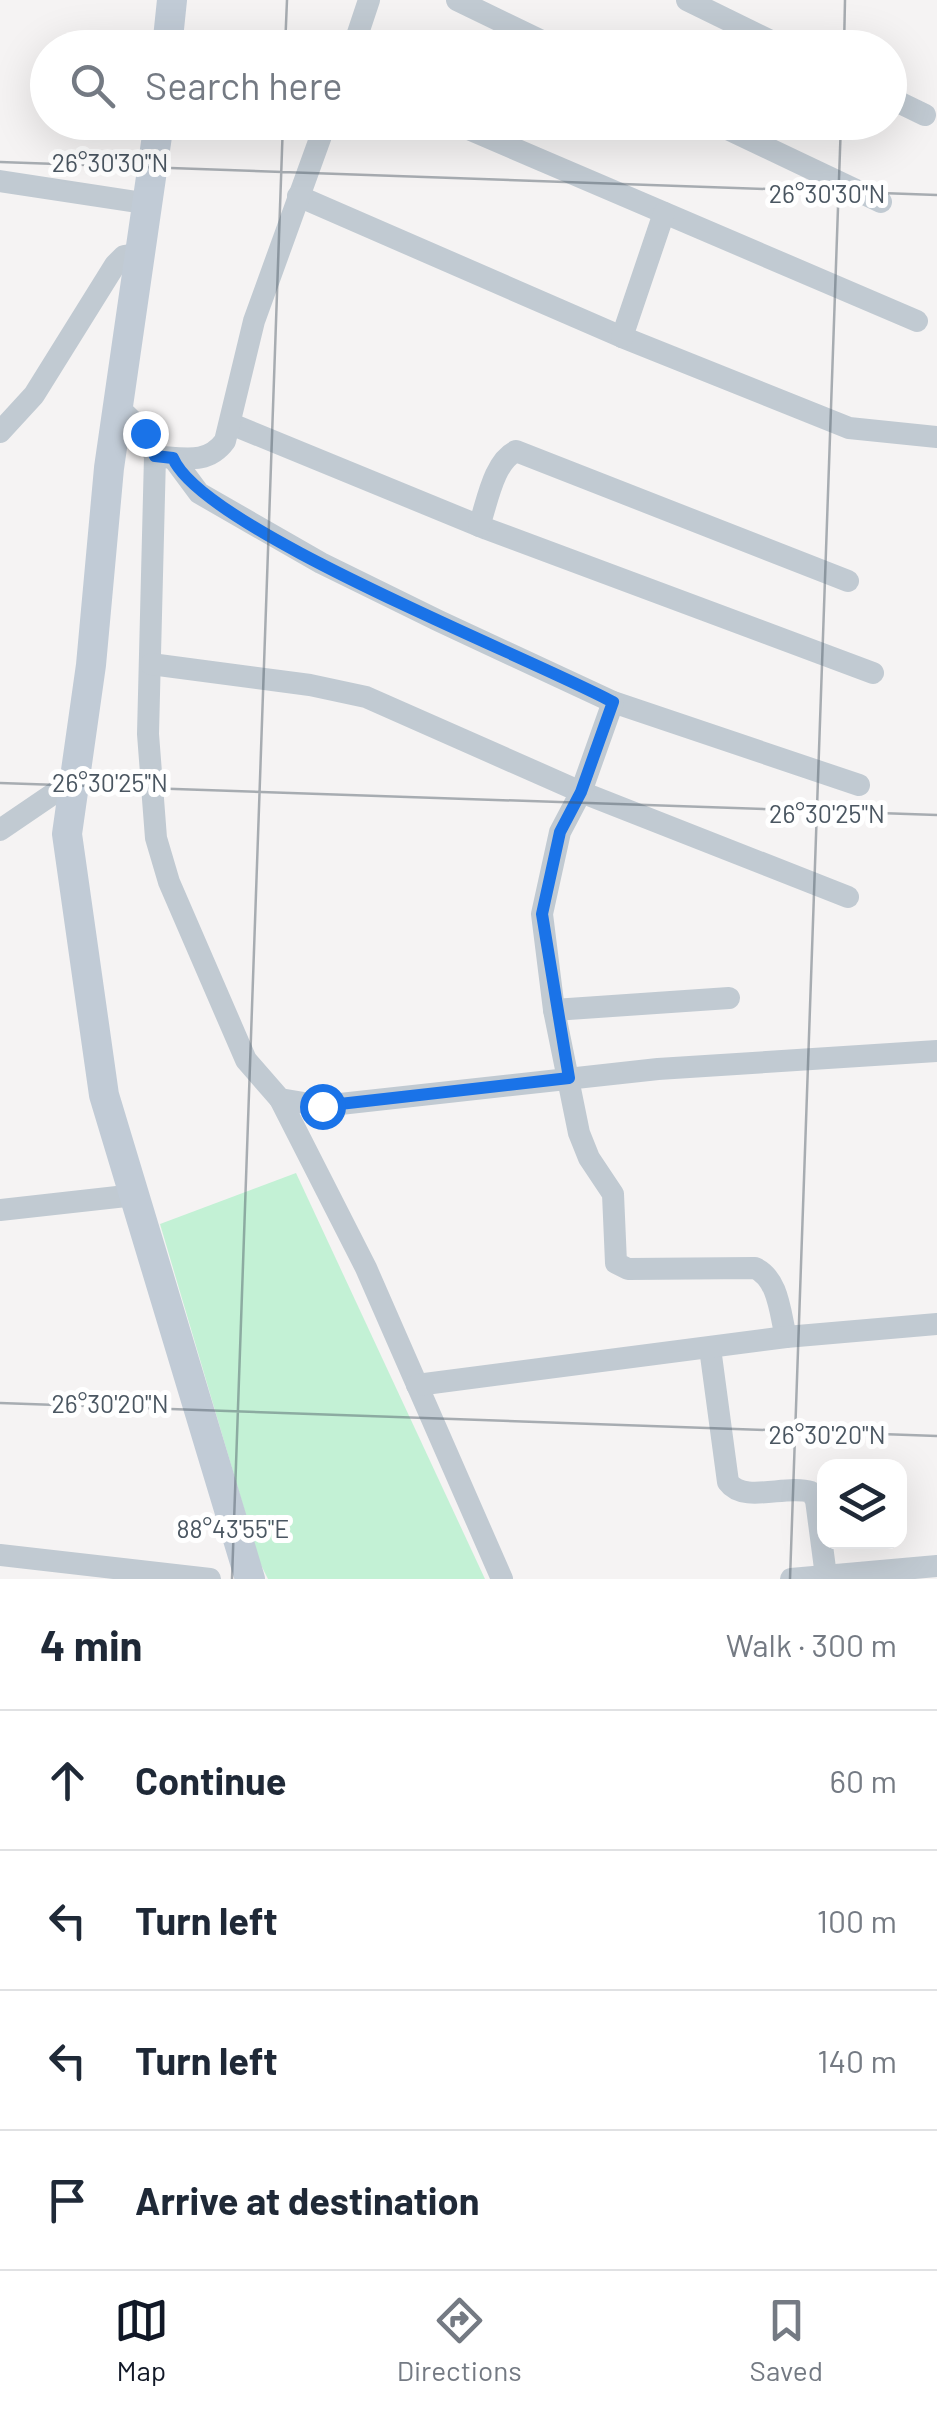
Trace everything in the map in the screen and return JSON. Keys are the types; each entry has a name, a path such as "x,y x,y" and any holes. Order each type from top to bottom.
{"street":[{"path":"169,30 172,0"},
{"path":"358,30 369,0"},
{"path":"456,0 518,30"},
{"path":"687,0 748,30"},
{"path":"907,106 925,115"},
{"path":"157,140 109,468 91,665 67,834 104,1096 250,1579"},
{"path":"164,457 196,460 216,452 231,424 241,362 319,140"},
{"path":"494,140 917,321"},
{"path":"752,140 881,202"},
{"path":"0,181 150,204"},
{"path":"298,196 622,337 849,428 937,436"},
{"path":"622,337 664,212"},
{"path":"0,432 34,395 116,264 124,256 142,253"},
{"path":"120,408 199,493 320,562 613,702 859,785"},
{"path":"231,424 480,526 873,673"},
{"path":"480,526 498,473 516,452 848,581"},
{"path":"164,457 151,664 151,798 168,882 246,1060 280,1099 366,1268 502,1579"},
{"path":"151,664 310,685 408,712 581,792 848,898"},
{"path":"613,702 581,792 560,832 542,914 554,1010 584,1148 613,1194 616,1264 628,1269 756,1268 767,1274 773,1286 786,1337"},
{"path":"0,830 72,780"},
{"path":"554,1010 729,998"},
{"path":"280,1099 322,1106 569,1078 937,1051"},
{"path":"0,1210 135,1195"},
{"path":"417,1385 786,1337 937,1324"},
{"path":"710,1348 728,1482 733,1490 746,1493 790,1488 811,1492 816,1500 826,1576"},
{"path":"0,1555 210,1579"},
{"path":"791,1579 937,1566"}],"green space":[{"path":"296,1173 485,1579 268,1579 260,1563 160,1224"}],"route":[{"path":"145,433 155,456 173,458 178,471 199,493 320,562 439,621 570,678 613,702 581,792 560,832 542,914 554,1010 569,1078 322,1106"}]}
